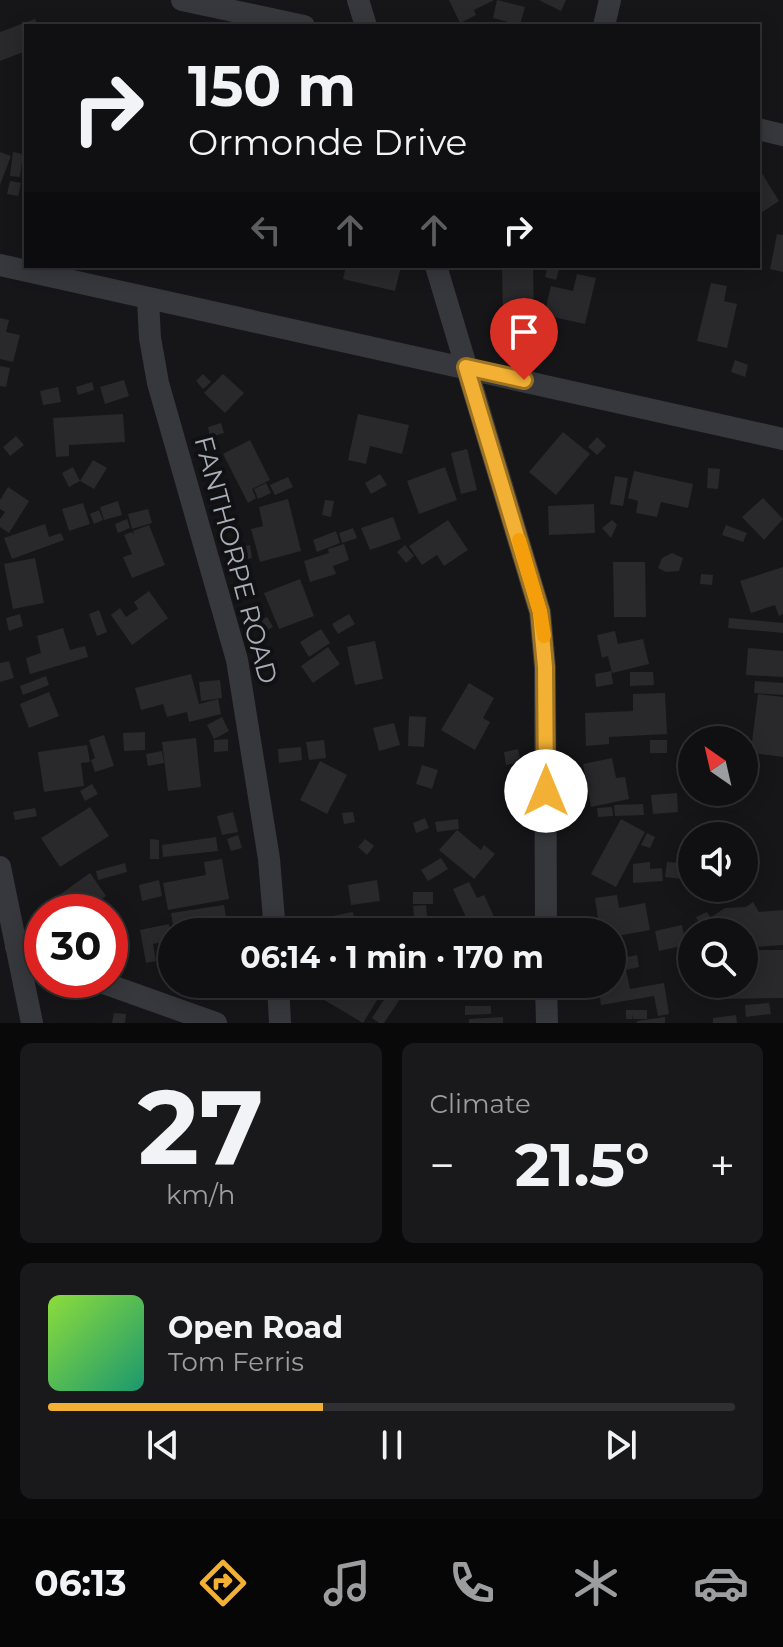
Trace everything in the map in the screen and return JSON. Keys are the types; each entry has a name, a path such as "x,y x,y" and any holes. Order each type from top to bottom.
{"street":[{"path":"182,0 295,24"},
{"path":"358,0 365,24"},
{"path":"604,24 610,0"},
{"path":"760,129 783,135"},
{"path":"0,265 783,439"},
{"path":"437,268 542,624 546,681 546,918"},
{"name":"FANTHORPE ROAD","path":"148,300 150,338 158,383 237,660 269,859 274,918"},
{"path":"0,867 32,1023"},
{"path":"16,947 24,951"},
{"path":"128,992 216,1023"},
{"path":"279,998 280,1023"},
{"path":"546,998 547,1023"}],"building":[{"path":"449,0 494,0 474,10 476,15 460,23"},
{"path":"497,0 525,7 520,24 493,18"},
{"path":"539,0 566,0 561,11"},
{"path":"35,19 37,24 24,24 24,52 0,61 0,32"},
{"path":"0,152 11,156 0,185"},
{"path":"13,152 23,154 20,177 10,176"},
{"path":"760,173 779,201 760,214"},
{"path":"10,181 21,183 18,196 7,194"},
{"path":"777,234 783,235 783,272 770,269"},
{"path":"346,268 401,268 395,291 343,279"},
{"path":"502,268 533,268 534,318 503,318"},
{"path":"547,268 559,268 556,280 545,277"},
{"path":"577,274 596,278 585,324 544,315 551,286 573,291"},
{"path":"711,283 727,286 724,301 737,304 727,348 697,341"},
{"path":"0,318 9,320 6,332 20,335 13,362 0,359"},
{"path":"735,360 748,365 745,377 731,372"},
{"path":"0,366 10,368 6,387 0,386"},
{"path":"203,374 211,382 203,389 196,381"},
{"path":"223,374 244,393 225,413 204,393"},
{"path":"124,380 129,396 105,404 100,387"},
{"path":"92,382 94,390 78,395 76,387"},
{"path":"58,387 61,402 43,405 40,391"},
{"path":"123,414 125,442 69,445 69,456 56,457 53,418"},
{"path":"358,414 409,425 402,454 370,446 366,464 348,460"},
{"path":"221,423 224,433 210,437 208,427"},
{"path":"563,432 590,454 556,495 529,472"},
{"path":"16,436 24,445 10,456 3,447"},
{"path":"597,437 606,446 597,455 588,447"},
{"path":"250,440 270,480 252,489 256,498 248,503 223,454"},
{"path":"467,449 477,490 461,494 451,453"},
{"path":"93,460 107,468 94,489 80,481"},
{"path":"73,467 80,481 69,487 62,473"},
{"path":"445,467 457,500 419,514 407,481"},
{"path":"708,468 720,469 718,489 707,488"},
{"path":"634,471 693,484 688,508 661,502 657,517 636,513 638,501 628,498"},
{"path":"380,474 387,485 371,494 365,483"},
{"path":"615,476 628,478 623,506 610,504"},
{"path":"288,477 293,487 275,495 270,485"},
{"path":"266,483 271,493 258,499 254,489"},
{"path":"8,487 29,501 9,533 0,527 0,519 5,512 0,509 0,500"},
{"path":"763,498 783,519 764,540 742,517"},
{"path":"288,499 301,551 260,562 251,529 263,526 259,507"},
{"path":"325,500 334,501 331,517 322,515"},
{"path":"118,501 122,515 104,520 100,507"},
{"path":"229,502 233,510 221,515 218,507"},
{"path":"83,503 90,524 69,531 62,509"},
{"path":"594,504 595,533 549,535 548,506"},
{"path":"148,509 152,523 132,529 128,514"},
{"path":"99,510 103,520 94,524 90,514"},
{"path":"393,517 401,539 370,550 361,528"},
{"path":"127,519 130,528 118,533 115,524"},
{"path":"448,520 468,550 444,566 437,555 422,565 409,546"},
{"path":"612,520 617,525 611,538 602,528"},
{"path":"45,524 49,537 61,533 64,540 12,559 4,538"},
{"path":"149,525 165,565 132,578 123,557 132,554 124,535 132,532 134,535 133,531"},
{"path":"726,525 747,533 743,542 722,535"},
{"path":"353,528 357,538 342,543 339,533"},
{"path":"336,531 340,543 317,552 313,540"},
{"path":"344,544 349,560 333,566 336,574 310,582 304,561 329,553 328,549"},
{"path":"250,545 252,558 243,560 241,547"},
{"path":"405,545 414,556 406,563 397,552"},
{"path":"672,553 683,558 679,571 666,572 658,568 662,558"},
{"path":"35,558 44,603 13,609 4,564"},
{"path":"613,562 645,562 646,617 614,617"},
{"path":"783,567 783,614 779,616 775,605 751,613 740,581"},
{"path":"701,574 713,575 712,585 700,584"},
{"path":"300,579 314,616 279,629 264,593"},
{"path":"149,591 168,618 132,645 111,615 120,608 126,617 138,609 134,602"},
{"path":"99,610 107,632 97,636 89,614"},
{"path":"20,614 23,626 9,631 6,618"},
{"path":"349,614 355,624 338,634 332,624"},
{"path":"267,617 273,627 266,631 260,621"},
{"path":"729,618 783,623 783,633 728,628"},
{"path":"63,628 70,650 85,646 88,657 30,674 26,658 41,653 37,636"},
{"path":"321,629 330,643 309,657 300,642"},
{"path":"615,631 618,644 643,639 649,664 612,673 608,656 602,658 597,635"},
{"path":"375,641 383,679 355,685 347,647"},
{"path":"328,647 340,664 313,683 301,666"},
{"path":"748,648 783,651 783,677 746,675"},
{"path":"9,661 14,678 0,682 0,663"},
{"path":"611,671 613,684 596,687 595,674"},
{"path":"630,672 653,672 654,685 630,686"},
{"path":"191,674 199,704 218,699 221,714 189,722 187,712 167,717 163,704 141,710 135,688"},
{"path":"46,676 49,685 23,695 20,686"},
{"path":"220,680 222,698 201,701 199,682"},
{"path":"755,681 783,683 783,695 754,693"},
{"path":"469,683 494,698 483,718 490,722 475,750 441,730"},
{"path":"49,692 59,716 29,728 20,704"},
{"path":"665,693 667,734 609,737 609,744 586,746 585,713 633,711 633,694"},
{"path":"758,694 783,697 783,757 758,754 758,726 754,726"},
{"path":"409,716 426,717 424,747 408,746"},
{"path":"222,717 229,731 214,739 207,725"},
{"path":"394,723 400,745 379,751 373,728"},
{"path":"145,732 145,750 124,751 123,733"},
{"path":"104,735 114,766 95,772 91,760 95,758 89,740"},
{"path":"196,738 201,787 168,791 162,742"},
{"path":"228,739 228,751 214,752 214,740"},
{"path":"324,740 326,758 309,760 306,742"},
{"path":"650,740 667,740 667,753 650,753"},
{"path":"87,745 90,762 81,763 84,786 44,792 38,752"},
{"path":"301,747 302,760 279,763 278,749"},
{"path":"518,749 521,762 506,765 504,752"},
{"path":"162,751 164,763 148,766 146,754"},
{"path":"612,758 616,778 625,777 629,799 591,807 583,764"},
{"path":"320,761 347,775 327,814 300,800"},
{"path":"422,765 438,770 432,789 416,784"},
{"path":"92,784 98,794 85,801 80,791"},
{"path":"677,793 678,812 653,814 651,795"},
{"path":"643,804 644,815 615,816 614,805"},
{"path":"90,807 109,836 60,867 41,838"},
{"path":"612,807 613,816 598,817 597,808"},
{"path":"35,808 37,816 15,820 13,812"},
{"path":"233,812 238,832 222,835 217,816"},
{"path":"353,812 355,822 344,824 342,813"},
{"path":"425,818 429,828 416,833 413,823"},
{"path":"458,819 459,829 437,832 435,822"},
{"path":"621,819 645,832 616,887 591,874"},
{"path":"457,830 481,850 484,845 495,854 474,879 439,850"},
{"path":"647,833 655,837 650,848 641,845"},
{"path":"238,835 242,848 231,851 227,839"},
{"path":"216,837 218,851 163,857 162,845"},
{"path":"150,839 159,840 159,859 150,859"},
{"path":"365,839 374,846 367,855 358,847"},
{"path":"441,858 448,869 428,881 421,870"},
{"path":"222,859 229,899 168,910 163,883 206,875 204,862"},
{"path":"650,862 650,869 662,868 663,881 633,883 633,864"},
{"path":"667,862 678,863 678,879 665,877"},
{"path":"125,863 127,872 98,880 96,871"},
{"path":"90,873 105,894 61,894"},
{"path":"159,880 162,896 142,901 139,885"},
{"path":"377,880 380,901 351,905 348,885"},
{"path":"469,882 477,898 484,895 495,918 466,918 453,889"},
{"path":"413,892 433,892 433,904 413,904"},
{"path":"617,895 619,908 645,903 650,930 626,934 626,918 598,918 595,898"},
{"path":"753,902 759,912 783,910 783,945 758,947 758,918 711,917 725,908 746,907"},
{"path":"224,905 226,917 172,918 171,913"},
{"path":"426,905 427,918 414,918 413,906"},
{"path":"353,912 354,918 328,918"},
{"path":"707,912 710,918 696,918"},
{"path":"158,926 158,943 153,944 156,961 146,963 140,930"},
{"path":"678,926 678,947 659,951 655,931"},
{"path":"758,950 783,950 783,998 724,999 758,998"},
{"path":"637,955 639,967 626,970 626,957"},
{"path":"626,970 630,989 664,983 669,1014 658,1016 654,996 601,1005 600,998 626,998"},
{"path":"321,998 378,998 363,1023"},
{"path":"385,998 400,999 384,1023 372,1018"},
{"path":"769,1003 771,1014 746,1017 745,1005"},
{"path":"465,1006 491,1006 491,1014 465,1015"},
{"path":"626,1010 647,1010 647,1019 633,1019 632,1014 632,1019 626,1019"},
{"path":"114,1013 126,1014 125,1023 112,1023"},
{"path":"736,1015 737,1023 713,1023 713,1018"},
{"path":"503,1017 503,1023 469,1023 469,1019"},
{"path":"665,1017 665,1023 637,1023 637,1021"}],"slow traffic":[{"path":"519,540 544,636"}],"route":[{"path":"524,380 466,367 540,612 544,637 546,791"}]}
